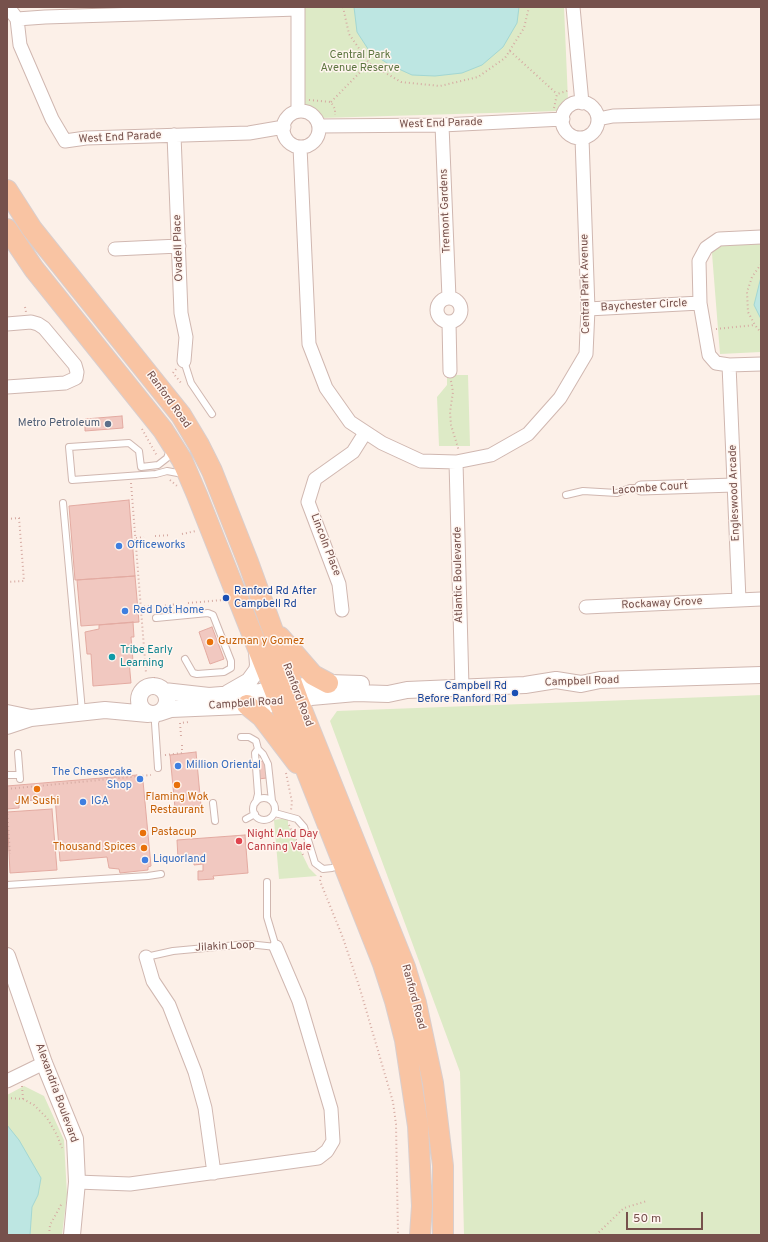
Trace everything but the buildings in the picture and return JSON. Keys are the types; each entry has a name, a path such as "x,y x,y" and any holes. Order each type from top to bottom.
{"main road":[{"name":"Ranford Road","path":"7,190 32,229 181,416 199,445 223,498 270,626 286,695 289,724 311,782 347,855 383,964 405,1040 418,1126 422,1206 420,1235"},
{"name":"Ranford Road","path":"7,229 34,269 144,404 173,444 189,475 256,645 286,695 343,811 400,953 416,1003 433,1083 443,1166 443,1235"},
{"path":"270,626 313,675 328,683"},
{"path":"246,705 262,718 311,782"}],"street":[{"path":"8,7 17,20 175,9 298,8 298,105 290,115 284,127 286,138 290,143 300,147 310,145 315,141 318,136 319,126 312,115 298,105"},
{"path":"573,7 582,103"},
{"name":"West End Parade","path":"17,20 20,45 52,119 65,141 86,138 249,133 284,127"},
{"path":"575,103 582,103 591,106 598,119 596,130 592,134 582,138 570,135 558,119 569,106 575,103"},
{"path":"598,119 613,116 761,112"},
{"name":"West End Parade","path":"319,126 442,125 558,119"},
{"name":"Tremont Gardens","path":"442,125 450,298 442,301 438,308 438,312 442,319 450,322 450,371"},
{"name":"Ovadell Place","path":"174,135 181,313 186,337 184,361"},
{"name":"Central Park Avenue","path":"300,147 309,344 326,388 350,422 382,443 422,461 458,462 491,455 528,434 560,398 586,354 588,309 582,138"},
{"name":"Baychester Circle","path":"761,237 719,239 706,248 699,261 700,303 703,330 709,355 716,363 761,364"},
{"path":"115,249 179,246"},
{"name":"Baychester Circle","path":"588,309 700,303"},
{"path":"7,324 31,322 41,326 75,365 77,372 76,378 65,382 7,387"},
{"name":"Engleswood Arcade","path":"729,364 739,600"},
{"name":"Lincoln Place","path":"342,610 339,584 308,502 315,479 353,452 365,433"},
{"name":"Atlantic Boulevarde","path":"458,462 462,687"},
{"name":"Lacombe Court","path":"641,488 734,485"},
{"path":"739,600 761,599"},
{"name":"Rockaway Grove","path":"586,607 739,600"},
{"name":"Campbell Road","path":"225,695 244,684 257,670 256,645"},
{"name":"Campbell Road","path":"158,683 209,696 356,693 388,694 404,690 525,685 556,680 581,684 600,680 761,676"},
{"path":"140,693 140,707 154,715 166,706 167,701 158,683"},
{"name":"Campbell Road","path":"105,710 140,693 144,689 152,686 160,688 158,683"},
{"name":"Campbell Road","path":"7,726 31,718 82,712 105,710 154,715 171,709 246,705 328,683 386,684 404,690"},
{"name":"Campbell Road","path":"7,713 31,718"},
{"path":"77,1182 130,1184 318,1158 327,1151 333,1141 331,1109 299,1001 276,948"},
{"name":"Alexandria Boulevard","path":"7,956 44,1063 75,1139 77,1182 72,1235"},
{"name":"Jilakin Loop","path":"146,958 153,981 169,1005 195,1072 205,1108 214,1173"},
{"path":"7,1081 44,1063"}],"lane":[{"path":"184,361 191,383 199,398 212,414"},
{"path":"173,444 167,458 158,465 141,467 139,451 129,443 69,447 72,480 156,474 167,471 189,475"},
{"name":"Lacombe Court","path":"566,495 583,491 617,493 630,488 641,488"},
{"path":"63,503 82,712"},
{"path":"156,618 208,613 213,615 231,661 231,668 224,672 197,674 193,673 185,659"},
{"path":"154,715 159,741 158,768"},
{"path":"241,737 249,737 256,741 258,749 263,754 268,764 272,801 275,806 275,813 271,818 260,823 253,808 258,794 255,753 258,749"},
{"path":"7,775 20,777 18,753"},
{"path":"256,802 266,798 272,801"},
{"path":"214,803 215,822"},
{"path":"275,813 290,815 297,819 304,827 315,863 323,869 332,868 347,855 341,825 343,811"},
{"path":"246,818 255,814"},
{"path":"7,885 161,874"},
{"path":"267,882 268,917 276,948"},
{"name":"Jilakin Loop","path":"146,958 173,951 248,944 276,948"}],"path":[{"path":"343,7 349,34 369,63 401,82 440,86 478,77 505,58 524,28 529,7"},
{"path":"510,51 557,94"},
{"path":"298,105 331,102 369,63"},
{"path":"557,94 581,89"},
{"path":"557,94 554,104 558,119"},
{"path":"761,264 752,277 747,292 748,312 755,326 761,333"},
{"path":"703,330 755,326"},
{"path":"450,371 453,392 450,412 451,426 459,448 458,462"},
{"path":"172,382 177,378"},
{"path":"130,476 146,673"},
{"path":"7,519 19,518 24,581 7,582"},
{"path":"182,534 197,530"},
{"path":"155,536 171,535"},
{"path":"135,538 144,537"},
{"path":"188,604 224,600"},
{"path":"161,606 177,604"},
{"path":"140,607 150,606"},
{"path":"180,723 181,736"},
{"path":"160,756 182,753 182,744"},
{"path":"286,772 292,802 289,826 304,856"},
{"path":"7,789 151,775"},
{"path":"7,810 10,854"},
{"path":"316,873 321,877 320,881 343,938 393,1102 396,1124 398,1235"},
{"path":"7,1098 23,1099 34,1105 47,1118 57,1135 64,1154"},
{"path":"49,1235 50,1225 64,1200"},
{"path":"596,1235 624,1208 647,1201"}],"green space":[{"name":"Central Park Avenue Reserve","path":"304,7 564,7 568,100 559,111 320,118 305,107"},
{"path":"761,239 761,352 720,354 711,241"},
{"path":"447,375 468,375 470,446 439,446 437,397 447,385"},
{"path":"761,695 761,1235 464,1235 460,1072 330,721 337,711"},
{"path":"288,818 288,825 309,868 317,876 279,879 274,820"},
{"path":"24,1086 44,1096 64,1140 67,1195 62,1235 7,1235 7,1095"}],"water":[{"path":"354,7 519,7 517,23 503,47 482,65 462,73 435,76 412,75 390,65 370,52 357,32"},
{"path":"761,277 761,319 754,305"},
{"path":"7,1125 19,1140 41,1178 38,1195 32,1207 30,1235 7,1235"}],"place":[{"name":"Metro Petroleum","path":"108,424"},
{"name":"Officeworks","path":"119,546"},
{"name":"Ranford Rd After Campbell Rd","path":"226,598"},
{"name":"Red Dot Home","path":"125,611"},
{"name":"Guzman y Gomez","path":"210,642"},
{"name":"Tribe Early Learning","path":"112,657"},
{"name":"Campbell Rd Before Ranford Rd","path":"515,693"},
{"name":"Million Oriental","path":"178,766"},
{"name":"The Cheesecake Shop","path":"140,779"},
{"name":"Flaming Wok Restaurant","path":"177,785"},
{"name":"JM Sushi","path":"37,789"},
{"name":"IGA","path":"83,802"},
{"name":"Pastacup","path":"143,833"},
{"name":"Night And Day Canning Vale","path":"239,841"},
{"name":"Thousand Spices","path":"144,848"},
{"name":"Liquorland","path":"145,860"}]}
